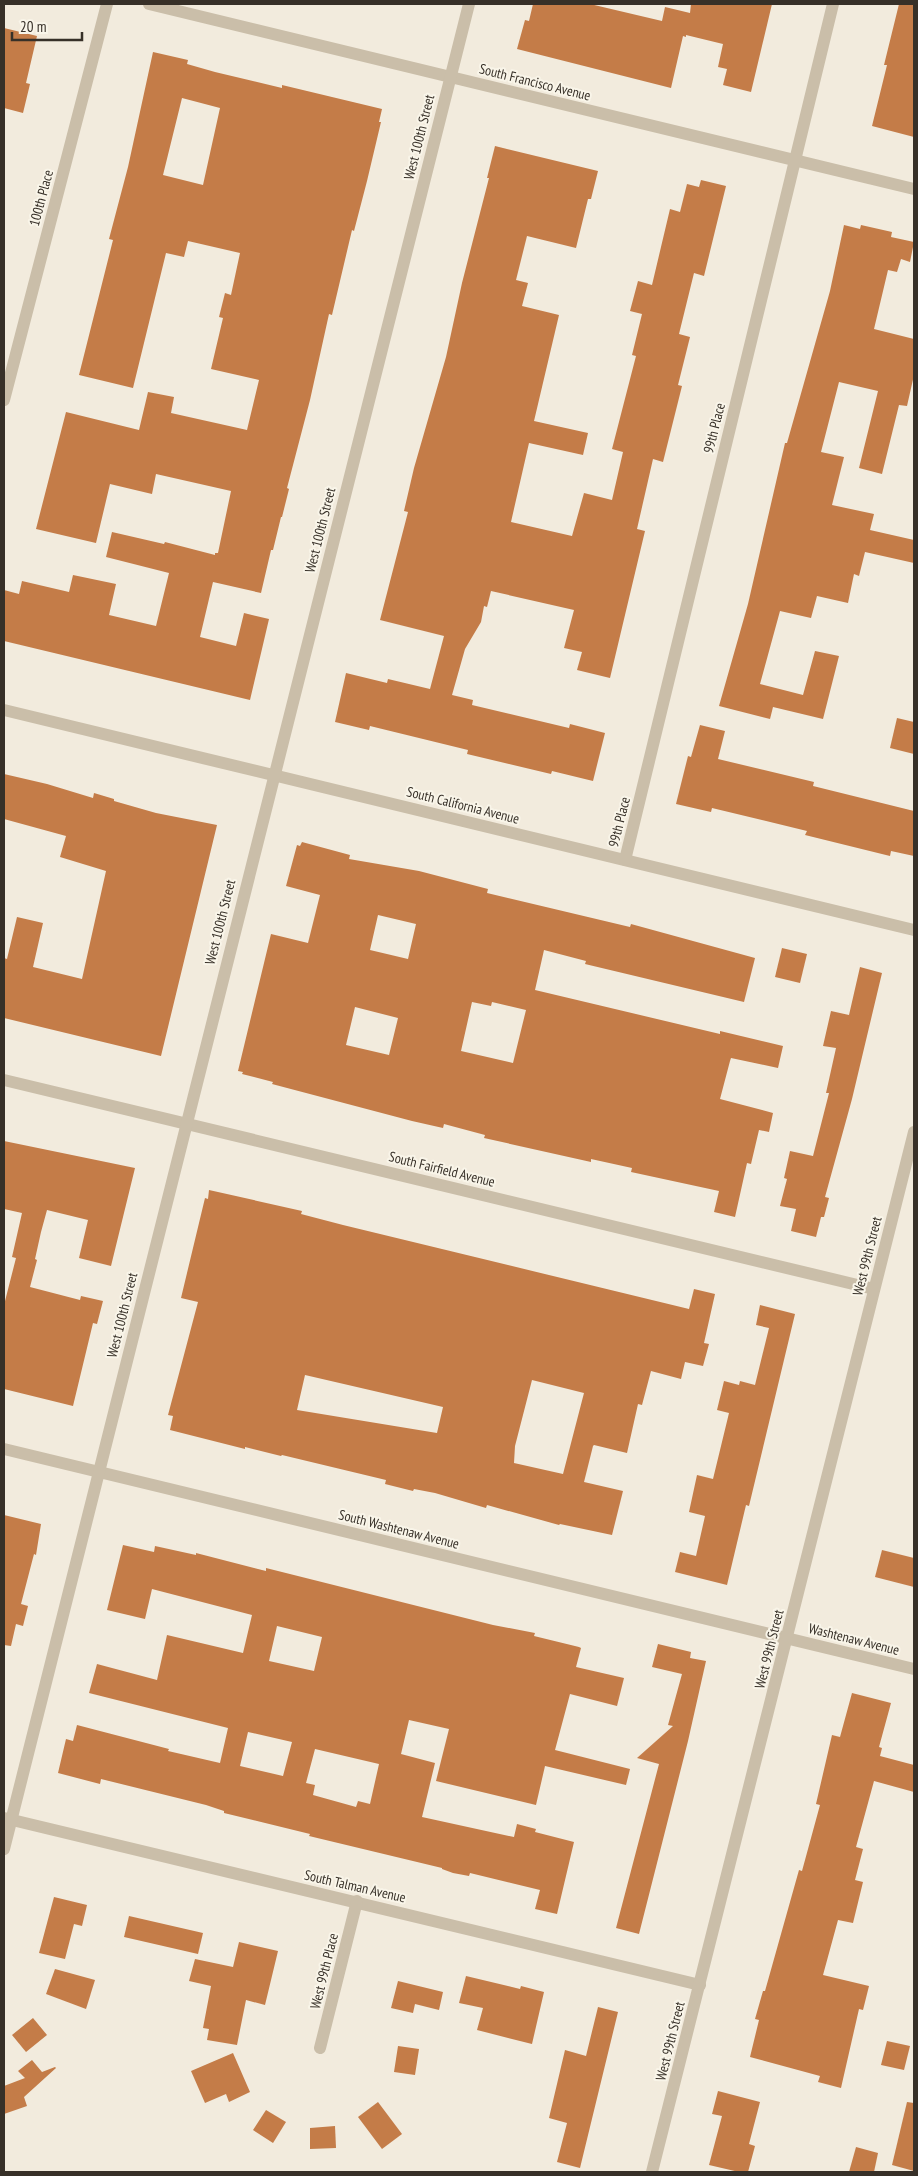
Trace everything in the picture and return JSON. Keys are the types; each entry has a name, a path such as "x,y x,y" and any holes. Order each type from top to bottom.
{"street":[{"name":"100th Place","path":"4,400 107,4"},
{"name":"South Francisco Avenue","path":"149,4 914,189"},
{"name":"West 100th Street","path":"4,1849 7,1819 99,1472 185,1123 469,4"},
{"name":"99th Place","path":"625,860 834,4"},
{"name":"South California Avenue","path":"4,710 914,930"},
{"name":"South Fairfield Avenue","path":"4,1080 874,1289"},
{"name":"West 99th Street","path":"652,2172 914,1132"},
{"name":"South Washtenaw Avenue","path":"4,1449 787,1638"},
{"name":"Washtenaw Avenue","path":"787,1638 914,1669"},
{"name":"South Talman Avenue","path":"7,1819 700,1985"},
{"name":"West 99th Place","path":"320,2048 357,1902"}],"building":[{"path":"533,4 590,4 662,21 665,7 690,13 691,4 772,4 751,92 723,85 727,69 718,67 723,44 686,35 686,37 683,36 671,88 517,49 525,20 529,21"},
{"path":"899,4 914,4 914,137 872,126"},
{"path":"4,28 37,36 26,83 30,84 23,113 4,108"},
{"path":"153,52 188,60 187,64 215,72 282,88 282,85 382,109 379,122 381,122 367,181 354,231 352,230 332,315 329,314 310,400 287,488 289,489 273,550 271,550 261,593 213,582 200,637 236,646 244,613 269,619 250,700 4,641 4,590 19,594 22,581 69,592 73,575 116,584 109,615 156,626 169,573 106,557 112,532 164,544 165,542 215,555 215,553 218,553 231,491 156,474 152,494 110,484 96,543 36,529 66,412 139,430 148,392 174,397 171,413 247,430 259,380 211,369 223,318 219,317 225,293 231,295 240,253 188,241 184,257 166,253 133,388 79,375 113,240 109,239 128,167","holes":["182,98 220,108 203,185 163,175"]},
{"path":"495,146 598,171 591,199 588,199 576,248 527,236 516,280 528,283 522,306 559,315 534,421 588,433 583,455 529,443 511,522 572,536 584,493 612,500 623,452 612,449 636,356 632,355 642,314 630,311 638,281 652,285 670,209 680,212 687,184 699,187 701,180 726,186 704,276 694,273 679,334 690,337 678,385 682,386 663,462 653,459 637,529 645,531 610,678 577,670 582,652 564,648 574,610 491,591 487,607 484,606 481,622 465,649 452,695 473,700 472,705 569,728 570,724 605,733 593,781 552,771 551,774 467,754 468,750 370,726 369,730 335,722 346,673 387,683 388,679 430,689 444,636 380,620 408,512 404,511 414,468 446,357"},
{"path":"844,225 860,229 861,225 892,232 891,237 914,242 910,262 901,259 897,272 888,270 874,329 914,339 914,375 907,406 899,405 882,474 859,468 878,391 839,382 821,452 844,457 832,505 874,514 870,530 914,540 914,563 865,552 859,576 854,574 848,603 817,596 811,618 780,611 760,684 803,695 815,651 839,656 823,719 773,707 770,719 719,706 748,604 785,443 787,443 830,291"},
{"path":"897,718 914,722 914,754 890,748"},
{"path":"700,725 725,731 718,759 814,782 813,786 914,811 914,856 891,851 890,856 805,835 807,831 712,808 711,812 676,804 688,756 691,757"},
{"path":"4,774 47,784 93,798 94,793 156,813 217,825 161,1056 4,1018 4,958 7,959 17,917 43,923 33,967 82,979 106,871 60,857 66,836 4,819"},
{"path":"302,842 350,855 349,859 419,871 488,889 487,893 630,927 631,924 755,958 744,1002 585,964 586,961 544,950 535,990 720,1034 720,1031 783,1046 778,1068 731,1058 730,1061 720,1099 773,1113 769,1132 759,1130 751,1164 747,1163 735,1217 714,1212 719,1191 631,1172 632,1168 591,1159 591,1162 484,1138 485,1135 444,1124 443,1128 412,1121 272,1084 273,1082 242,1074 243,1072 238,1071 271,934 308,943 320,895 286,886 297,845 300,846","holes":["378,915 416,924 408,959 370,950","472,1002 491,1006 492,1002 526,1010 513,1063 461,1051","355,1007 398,1018 389,1055 346,1045"]},
{"path":"782,948 807,954 800,983 775,977"},
{"path":"860,967 882,973 852,1099 825,1197 829,1198 824,1217 821,1217 816,1237 791,1231 796,1209 780,1206 787,1179 784,1178 790,1151 813,1156 829,1093 826,1093 836,1048 823,1046 831,1011 849,1015"},
{"path":"4,1141 135,1168 111,1266 79,1258 88,1220 47,1210 41,1232 35,1259 37,1260 30,1287 80,1300 81,1296 103,1301 97,1324 93,1323 73,1406 4,1389 4,1305 16,1258 12,1257 22,1213 4,1209"},
{"path":"209,1190 302,1211 301,1214 343,1225 689,1309 694,1289 715,1294 704,1343 709,1344 703,1366 685,1362 681,1379 651,1371 642,1405 638,1404 627,1453 593,1446 584,1482 623,1491 612,1535 559,1525 487,1505 486,1508 435,1493 414,1489 413,1491 385,1484 386,1480 282,1455 245,1447 245,1449 170,1430 173,1416 168,1415 198,1302 181,1298 205,1198 208,1199","holes":["305,1375 443,1407 437,1433 297,1410","532,1380 584,1393 563,1474 514,1463 515,1446"]},
{"path":"760,1305 795,1314 749,1506 746,1505 727,1585 675,1572 680,1552 696,1556 705,1516 689,1512 697,1475 713,1479 729,1413 717,1410 724,1381 739,1385 740,1381 755,1385 769,1328 756,1325"},
{"path":"4,1515 41,1524 36,1555 34,1554 21,1604 28,1606 23,1626 16,1624 11,1646 4,1645"},
{"path":"123,1545 154,1552 155,1546 196,1555 196,1553 266,1571 266,1568 493,1625 535,1633 534,1636 579,1647 581,1648 576,1667 624,1678 617,1706 570,1694 555,1750 630,1769 626,1785 545,1766 536,1805 436,1781 449,1729 409,1720 401,1754 435,1763 422,1817 514,1837 517,1824 536,1829 535,1832 574,1842 557,1914 535,1909 540,1890 470,1873 469,1876 453,1873 442,1868 309,1836 310,1834 224,1813 224,1811 206,1805 101,1779 100,1784 58,1773 66,1739 73,1741 77,1725 169,1749 168,1751 220,1763 228,1728 89,1693 97,1664 157,1680 167,1635 243,1653 252,1615 152,1589 145,1619 107,1610","holes":["277,1626 322,1637 314,1671 269,1661","248,1732 292,1742 283,1776 240,1766","315,1749 379,1764 370,1804 358,1801 356,1807 313,1795 315,1785 306,1783"]},
{"path":"882,1550 914,1558 914,1587 875,1577"},
{"path":"658,1644 691,1652 690,1658 706,1661 688,1741 639,1934 616,1928 659,1764 637,1758 673,1726 668,1725 682,1674 652,1667"},
{"path":"852,1693 891,1703 879,1747 882,1748 880,1756 914,1765 914,1792 874,1781 856,1847 863,1849 855,1880 863,1882 853,1923 838,1920 823,1975 869,1986 863,2010 859,2009 841,2088 818,2082 820,2076 750,2057 759,2020 755,2019 763,1991 765,1991 799,1870 802,1871 820,1805 816,1804 832,1735 840,1737"},
{"path":"54,1897 87,1905 82,1926 74,1924 65,1959 39,1953"},
{"path":"129,1916 203,1933 198,1954 124,1937"},
{"path":"239,1942 278,1951 265,2005 246,2000 237,2045 207,2040 209,2029 203,2028 211,1986 189,1981 195,1959 233,1967"},
{"path":"55,1969 95,1980 86,2009 46,1994"},
{"path":"466,1976 520,1989 521,1986 544,1992 532,2044 477,2030 483,2008 459,2003"},
{"path":"398,1981 443,1992 439,2010 415,2004 413,2013 391,2008"},
{"path":"598,2007 618,2012 580,2168 557,2162 567,2123 549,2118 565,2050 586,2056"},
{"path":"33,2018 47,2035 26,2052 12,2035"},
{"path":"887,2041 910,2046 904,2070 881,2065"},
{"path":"398,2046 419,2049 415,2075 394,2072"},
{"path":"233,2053 250,2092 229,2102 226,2094 205,2103 191,2071"},
{"path":"32,2060 42,2072 56,2068 24,2097 27,2106 4,2114 4,2086 25,2078 18,2071"},
{"path":"718,2091 760,2102 749,2144 755,2146 748,2172 739,2172 709,2165 722,2116 712,2114"},
{"path":"378,2102 402,2134 382,2149 358,2117"},
{"path":"907,2102 914,2103 914,2171 892,2165"},
{"path":"266,2110 286,2122 273,2143 253,2130"},
{"path":"335,2126 336,2148 310,2149 310,2128"},
{"path":"856,2147 878,2153 874,2172 849,2172"}]}
